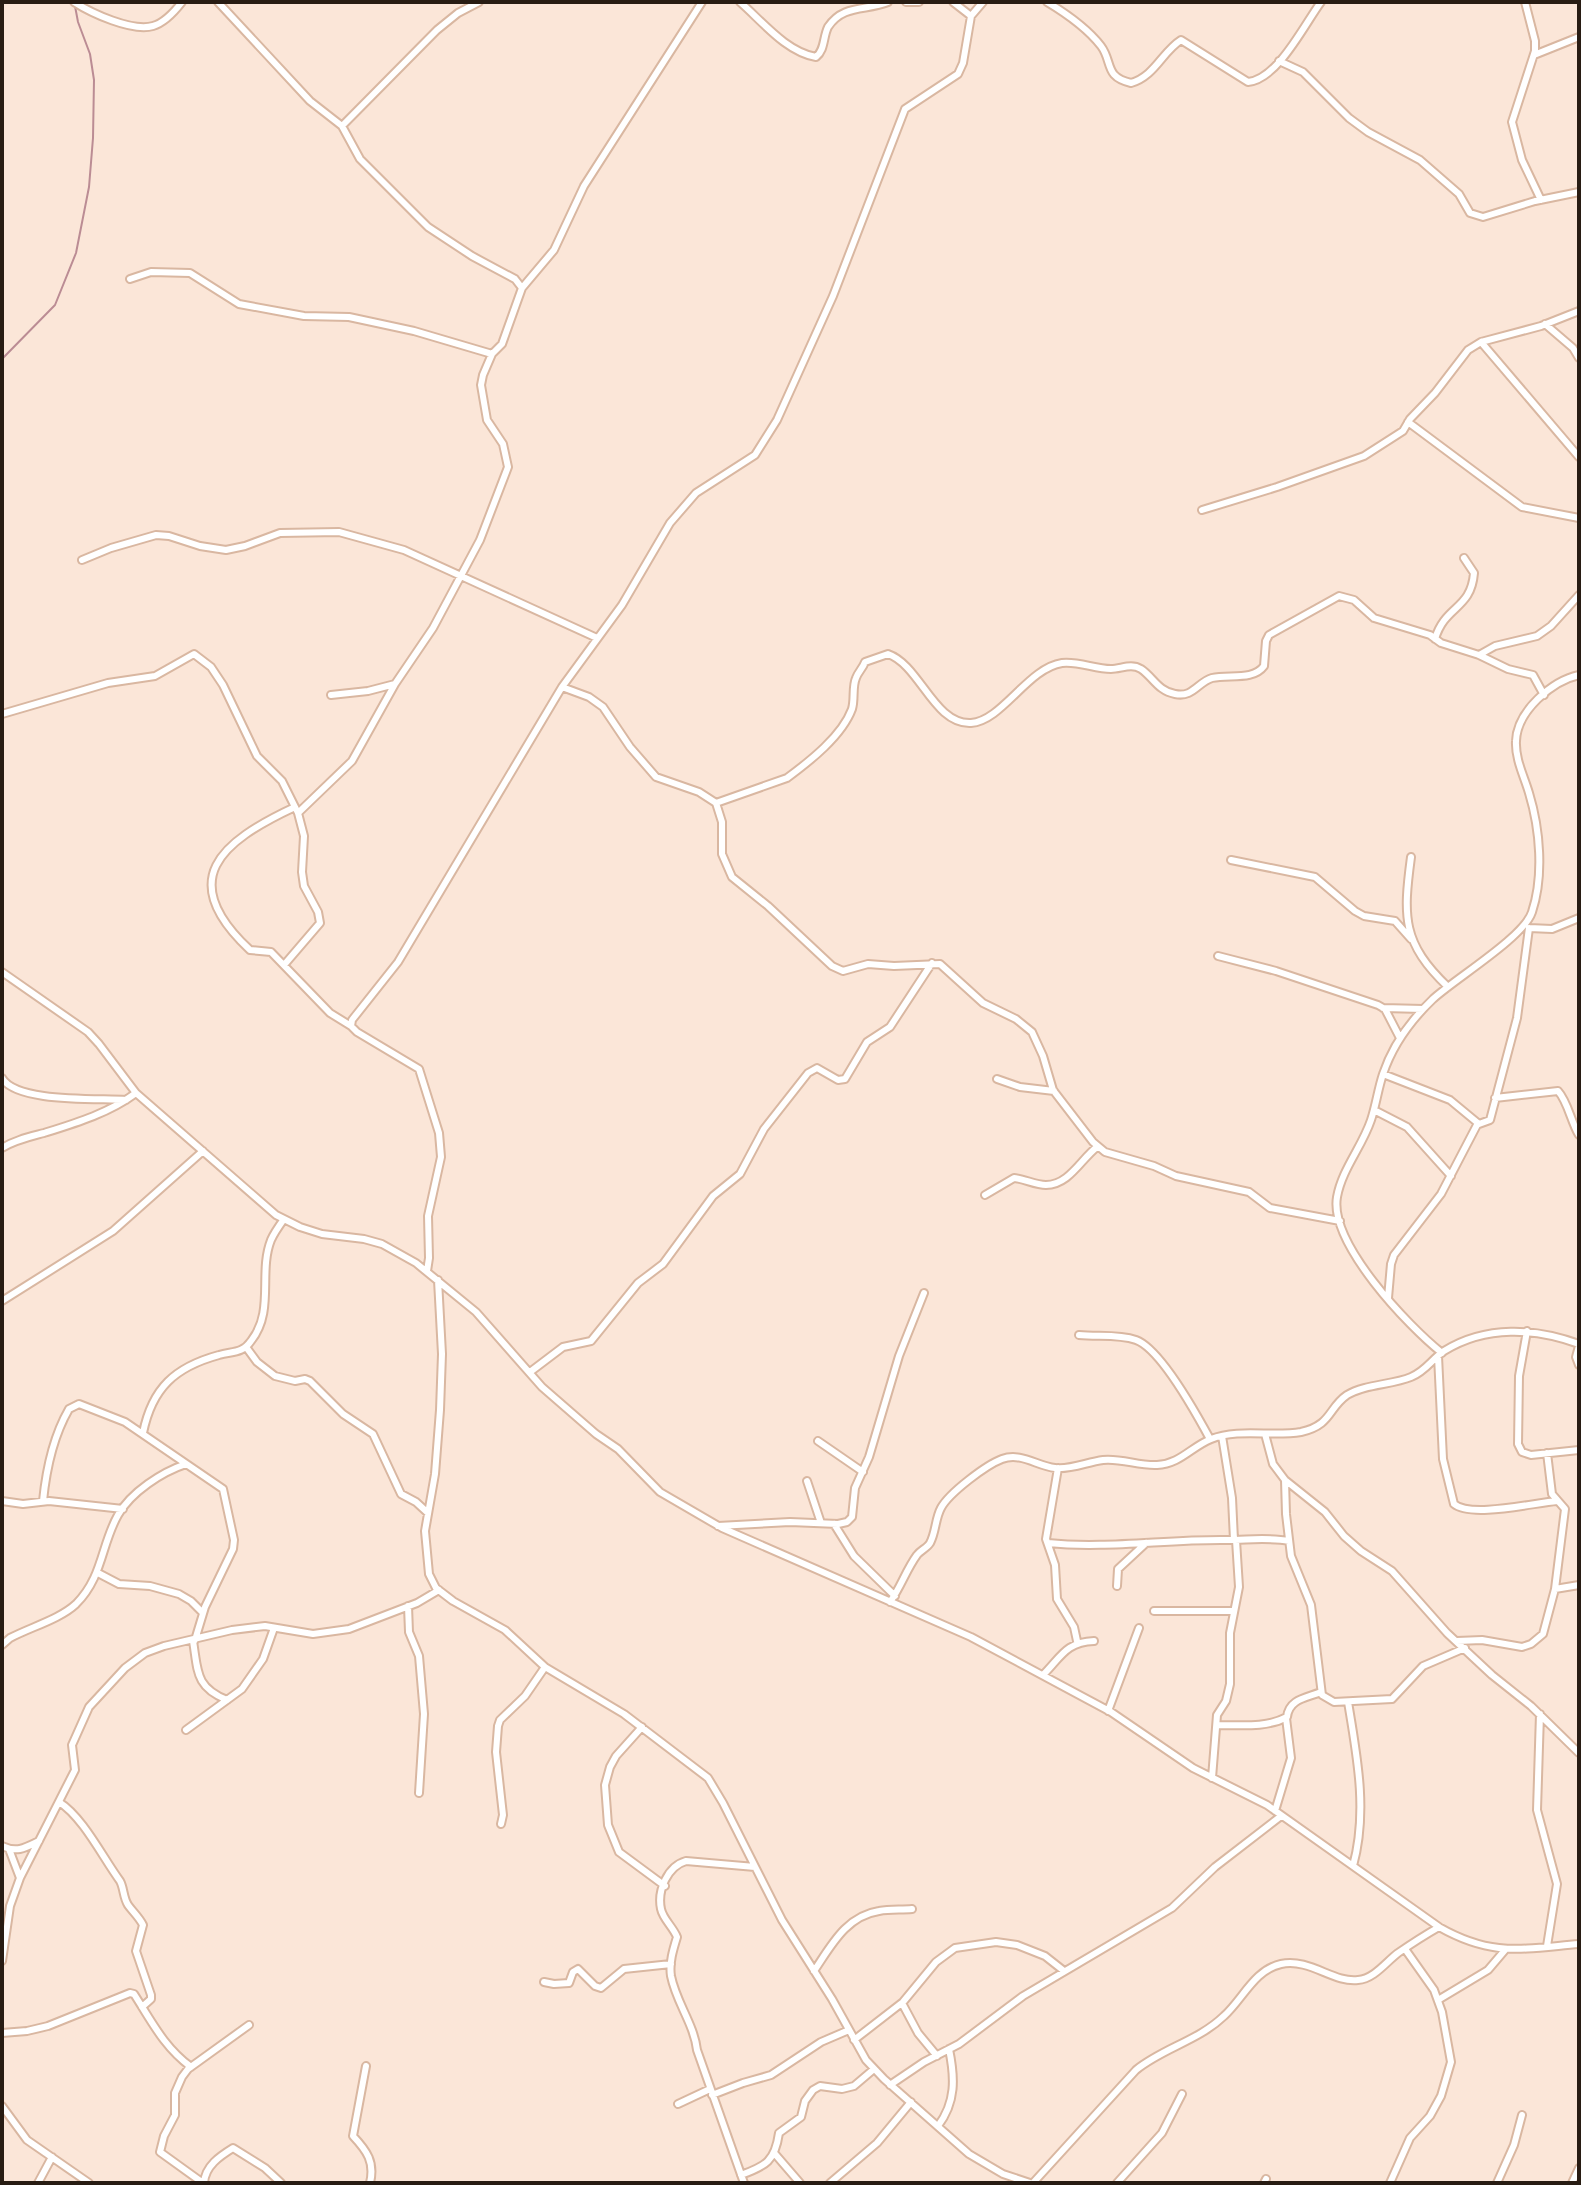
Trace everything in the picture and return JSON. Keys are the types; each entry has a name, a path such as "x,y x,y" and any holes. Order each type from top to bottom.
{"street":[{"path":"74,2 100,15 139,27 151,27 162,22 182,2"},
{"path":"218,2 310,101 342,126 360,159 428,227 515,279 522,288"},
{"path":"342,126 437,30 458,13 479,2"},
{"path":"427,1271 428,1216 442,1145 416,1066 330,1013 271,952 250,950 242,943 211,900 212,873 218,857 251,831 296,810 352,761 395,684 433,628 461,578 508,467 503,444 491,428 481,385 492,354 502,344 522,288 554,250 584,186 702,2"},
{"path":"740,2 787,44 816,57 821,55 827,30 835,18 855,8 888,2"},
{"path":"906,2 919,2"},
{"path":"953,2 971,16"},
{"path":"351,1026 354,1015 402,956 562,687 616,613 665,530 696,493 755,455 760,448 777,420 833,296 905,109 958,74 963,63 971,16 983,2"},
{"path":"1047,2 1068,14 1100,45 1108,67 1115,76 1127,82 1143,78 1181,40 1250,82 1261,77 1279,61 1321,2"},
{"path":"1525,2 1535,41 1534,55 1512,122 1522,160 1541,200"},
{"path":"1534,55 1579,37"},
{"path":"1279,61 1303,72 1344,114 1368,132 1420,160 1459,194 1470,213 1483,217 1579,192"},
{"path":"130,279 151,272 190,273 239,304 304,316 349,317 414,331 492,354"},
{"path":"1202,510 1364,456 1403,431 1450,375 1460,358 1481,342 1579,311"},
{"path":"1545,324 1573,348 1579,358"},
{"path":"1481,342 1579,457"},
{"path":"1408,422 1522,507 1579,518"},
{"path":"82,560 156,535 220,550 234,550 280,533 326,530 382,542 597,638"},
{"path":"1435,639 1446,615 1460,606 1470,594 1474,573 1464,558"},
{"path":"1479,655 1495,646 1537,636 1551,626 1579,595"},
{"path":"716,803 787,778 796,771 839,731 851,711 855,680 865,662 888,654 903,661 937,705 956,720 971,723 988,716 1042,671 1062,663 1106,669 1132,666 1142,670 1163,690 1178,695 1194,691 1210,678 1256,673 1264,666 1269,635 1339,596 1354,600 1374,618 1479,655 1508,669 1533,675 1544,695"},
{"path":"2,714 108,683 155,676 194,654 211,667 257,756 282,781 304,836 304,886 318,912 320,923 284,965"},
{"path":"1383,1074 1450,1100 1478,1123 1490,1120 1517,1018 1527,928 1536,897 1538,838 1533,808 1516,755 1515,738 1527,713 1544,695 1568,677 1579,675"},
{"path":"331,695 395,684"},
{"path":"562,687 589,697 603,707 630,747 656,777 699,792 716,803 722,822 722,854 732,877 832,966 843,971 868,964 940,964 983,1003 1016,1019 1032,1032 1054,1091 1097,1147 1113,1157 1154,1166 1176,1176 1249,1192 1270,1208 1340,1221"},
{"path":"1411,857 1406,901 1411,939 1422,958 1448,987"},
{"path":"1231,860 1315,877 1355,911 1364,916 1395,921 1411,939"},
{"path":"1557,1501 1474,1511 1458,1508 1454,1504 1443,1459 1440,1354 1420,1336 1357,1260 1336,1213 1341,1181 1363,1139 1383,1074 1400,1038 1423,1009 1527,928 1552,929 1579,918"},
{"path":"1218,956 1276,971 1383,1008 1423,1009"},
{"path":"530,1372 563,1347 591,1341 638,1283 663,1264 713,1196 740,1174 764,1129 808,1073 817,1068 838,1080 845,1079 867,1042 890,1027 932,963"},
{"path":"2,972 88,1032 136,1093 254,1198 284,1219 322,1234 382,1244 427,1271 476,1312 565,1408 628,1458 660,1492 718,1526 892,1599 954,1629 1108,1711 1212,1778 1278,1813 1439,1927 1478,1946 1505,1950 1579,1944"},
{"path":"1383,1008 1400,1038"},
{"path":"2,1078 6,1086 15,1091 71,1099 126,1100"},
{"path":"997,1079 1020,1087 1054,1091"},
{"path":"1495,1098 1558,1091 1579,1135"},
{"path":"2,1148 118,1106 136,1093"},
{"path":"1374,1110 1407,1127 1451,1176"},
{"path":"1388,1298 1394,1255 1441,1194 1478,1123"},
{"path":"985,1195 1014,1178 1037,1184 1055,1184 1068,1176 1097,1147"},
{"path":"2,1301 113,1231 203,1151"},
{"path":"143,1433 149,1408 173,1375 189,1366 222,1354 236,1353 246,1347 259,1327 265,1304 271,1241 284,1219"},
{"path":"438,1280 442,1354 435,1474 425,1531 429,1574 439,1590 453,1601 505,1630 545,1667 642,1727 708,1778 782,1920 874,2069 969,2154 1014,2181 1032,2183 1136,2070 1151,2058 1201,2034 1222,2019 1255,1978 1269,1968 1294,1963 1358,1981 1439,1927"},
{"path":"718,1526 735,1523 834,1524 847,1522 852,1517 855,1488 863,1472 899,1356 924,1293"},
{"path":"1527,1331 1519,1376 1518,1444 1526,1454 1579,1450"},
{"path":"892,1599 915,1557 930,1542 946,1501 1001,1460 1016,1457 1058,1468 1103,1460 1156,1465 1171,1463 1210,1439 1222,1436 1303,1431 1324,1423 1340,1401 1351,1393 1423,1372 1440,1354 1487,1334 1527,1331 1560,1337 1579,1345 1576,1357 1579,1365"},
{"path":"1079,1335 1127,1338 1144,1344 1173,1378 1210,1439"},
{"path":"246,1347 268,1372 285,1379 310,1381 343,1414 368,1429 377,1441 401,1494 428,1513"},
{"path":"43,1501 52,1452 66,1413 79,1404 125,1422 223,1489 234,1540 233,1549 194,1640 198,1677 209,1692 227,1700"},
{"path":"1265,1434 1273,1464 1285,1480 1325,1512 1352,1544 1392,1571 1457,1641 1579,1753"},
{"path":"1212,1778 1219,1709 1226,1701 1230,1684 1229,1642 1239,1587 1232,1498 1222,1436"},
{"path":"818,1441 863,1472"},
{"path":"1457,1641 1482,1640 1522,1647 1543,1634 1555,1589 1565,1509 1557,1501 1549,1484 1547,1453"},
{"path":"2,1645 74,1606 98,1573 117,1516 166,1472 186,1464"},
{"path":"1058,1468 1046,1536 1055,1565 1057,1599 1074,1627 1077,1641"},
{"path":"1285,1480 1291,1556 1311,1605 1321,1692 1326,1699 1348,1702 1392,1699 1423,1666 1465,1648"},
{"path":"807,1481 821,1523"},
{"path":"2,1501 23,1504 43,1501 123,1509"},
{"path":"834,1524 854,1556 892,1599"},
{"path":"1048,1543 1272,1538 1289,1541"},
{"path":"1117,1586 1118,1569 1146,1543"},
{"path":"98,1573 119,1584 150,1586 179,1594 203,1613"},
{"path":"1555,1589 1579,1585"},
{"path":"2,1961 10,1906 20,1878 75,1770 72,1745 89,1707 125,1668 145,1653 164,1646 232,1630 274,1628 313,1634 361,1625 439,1590"},
{"path":"408,1606 409,1632 419,1656 424,1714 419,1793"},
{"path":"1154,1611 1234,1611"},
{"path":"186,1730 242,1689 263,1659 274,1628"},
{"path":"1108,1711 1139,1628"},
{"path":"1043,1675 1068,1647 1077,1641 1094,1641"},
{"path":"501,1824 503,1815 496,1752 498,1726 500,1720 525,1696 545,1667"},
{"path":"890,2085 949,2049 1023,1996 1172,1908 1278,1813 1291,1758 1286,1718 1288,1708 1321,1692"},
{"path":"1348,1702 1361,1807 1359,1844 1353,1866"},
{"path":"1540,1714 1537,1810 1557,1884 1547,1946"},
{"path":"1217,1725 1257,1725 1286,1718"},
{"path":"642,1727 610,1767 605,1785 608,1825 619,1852 665,1886"},
{"path":"59,1802 99,1846 112,1874 121,1883 129,1906 143,1925 136,1951 151,1999 142,2007"},
{"path":"6,1848 22,1850 40,1840"},
{"path":"6,1848 20,1878"},
{"path":"744,2183 711,2092 696,2038 672,1980 671,1964 677,1937 662,1911 665,1886 676,1864 686,1861 755,1867"},
{"path":"814,1971 845,1928 859,1918 878,1911 912,1909"},
{"path":"854,2040 902,2003 936,1962 955,1948 996,1942 1017,1945 1045,1956 1064,1971"},
{"path":"1390,2183 1410,2138 1436,2107 1451,2062 1434,1990 1405,1949"},
{"path":"1438,2000 1488,1970 1505,1950"},
{"path":"544,1982 569,1983 573,1972 578,1969 601,1988 624,1969 671,1964"},
{"path":"2,2033 48,2026 128,1993 134,1994 161,2040 191,2067"},
{"path":"902,2003 918,2033 937,2056"},
{"path":"249,2025 182,2077 175,2093 175,2115 160,2152 203,2183 215,2161 233,2148 265,2168 281,2183"},
{"path":"678,2104 771,2075 821,2042 849,2030"},
{"path":"938,2126 953,2096 949,2049"},
{"path":"366,2066 353,2136 374,2170 370,2183"},
{"path":"741,2175 765,2164 775,2154 779,2133 801,2117 805,2101 813,2090 820,2086 842,2089 854,2086 874,2069"},
{"path":"1117,2183 1162,2133 1182,2094"},
{"path":"830,2183 877,2143 911,2102"},
{"path":"2,2106 27,2140 89,2183"},
{"path":"1497,2183 1514,2145 1522,2115"},
{"path":"775,2154 800,2183"},
{"path":"38,2183 52,2157"},
{"path":"1572,2183 1579,2168"}],"waterway":[{"path":"2,359 55,305 76,253 89,187 94,80 90,54 75,6"}]}
